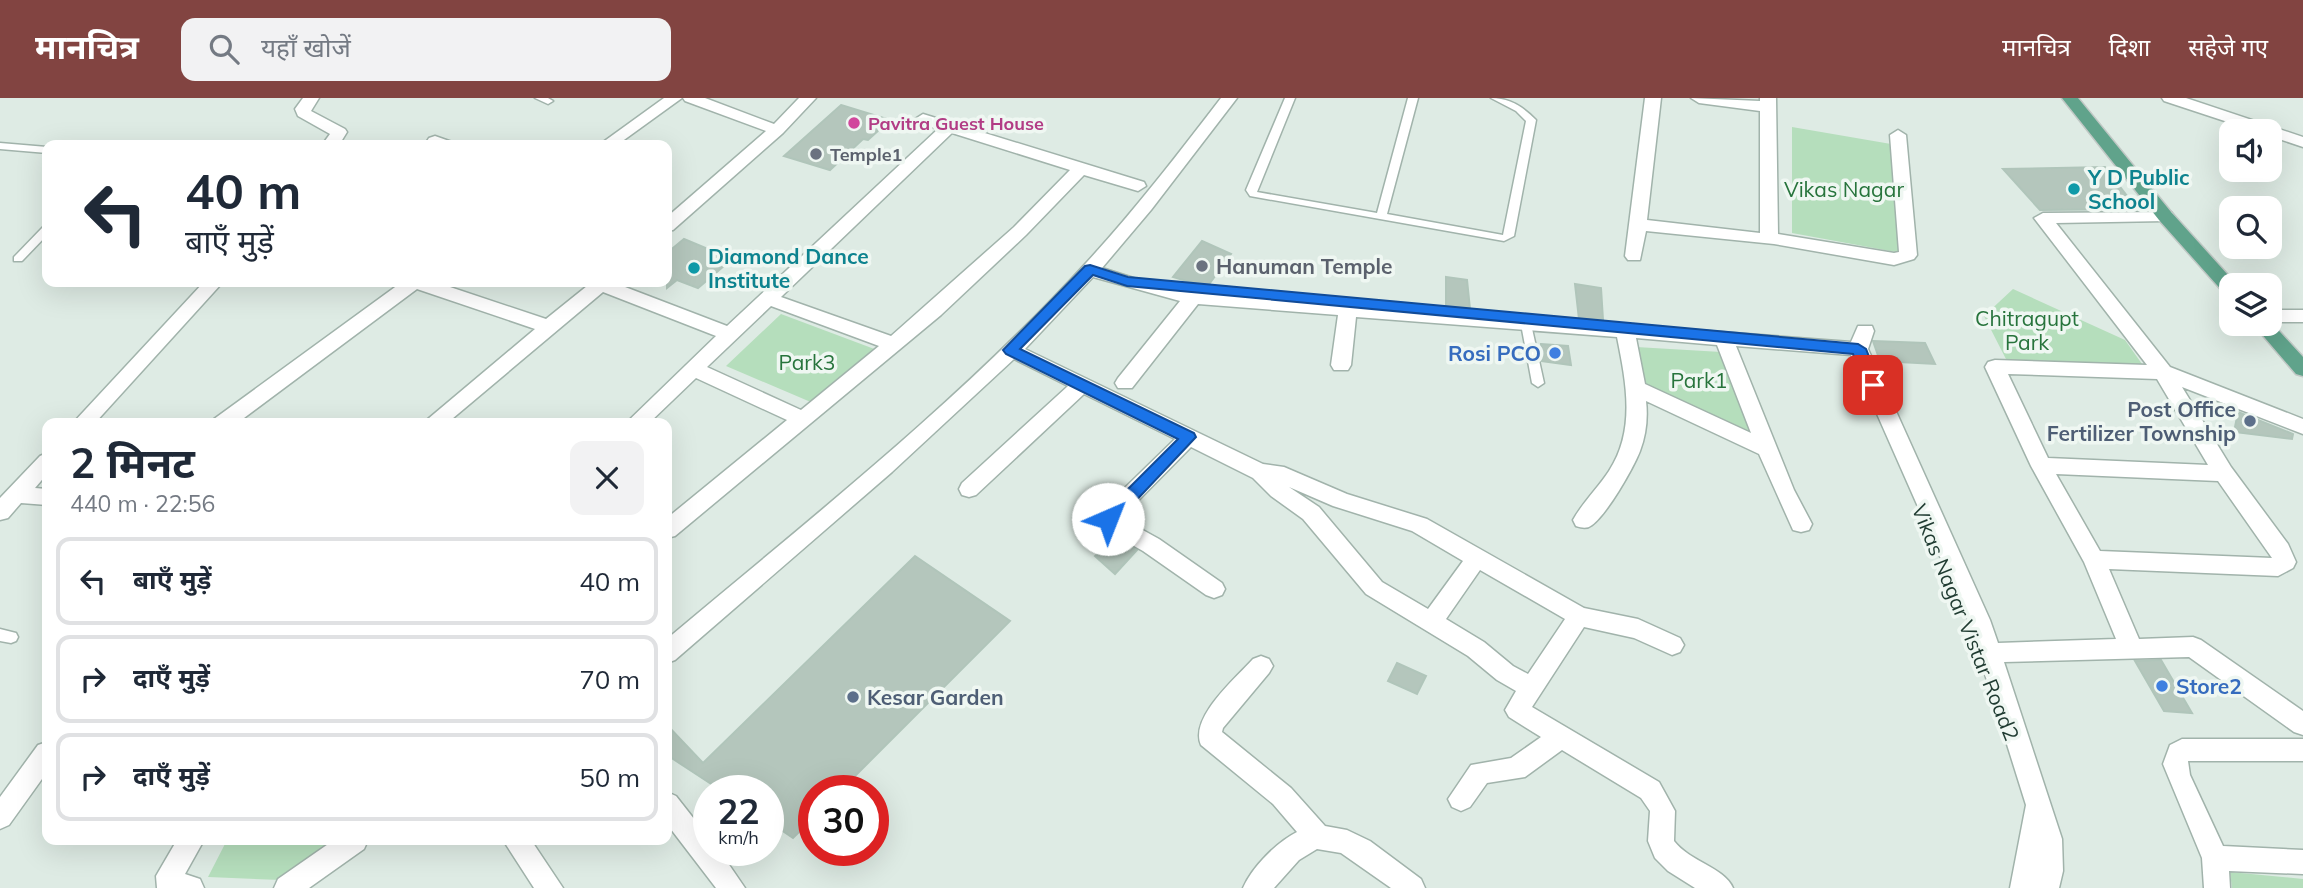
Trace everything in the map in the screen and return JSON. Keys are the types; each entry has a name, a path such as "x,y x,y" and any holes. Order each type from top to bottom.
{"main road":[{"path":"2070,98 2165,216 2219,277"},
{"path":"2273,336 2303,369"}],"street":[{"path":"311,98 303,109 304,113 339,132 336,140"},
{"path":"614,140 674,98"},
{"path":"691,98 776,130"},
{"path":"672,222 776,130 808,98"},
{"path":"672,649 964,396 1011,350 1090,270 1138,215 1229,98"},
{"path":"1634,256 1653,98"},
{"path":"1699,98 1768,102 1770,238"},
{"path":"2170,98 2303,142"},
{"path":"923,119 1138,186"},
{"path":"641,418 949,127"},
{"path":"1637,224 1766,241 1770,238 1894,259 1908,254 1898,135"},
{"path":"672,524 803,419 984,266 1081,168"},
{"path":"2094,560 2278,567 2285,562 2284,556 2224,473 2163,372 2043,218 2165,216"},
{"path":"1090,270 1192,298 1625,332 1862,347"},
{"path":"1127,282 1862,347"},
{"path":"88,418 209,287"},
{"path":"229,418 408,287"},
{"path":"430,287 550,327"},
{"path":"439,418 597,287"},
{"path":"612,287 731,335"},
{"path":"1125,383 1192,298"},
{"path":"769,299 893,344"},
{"path":"1341,365 1348,310"},
{"path":"2282,316 2303,316"},
{"path":"1584,520 1623,468 1634,444 1638,424 1637,389 1625,332"},
{"path":"1724,339 1801,524"},
{"path":"1862,347 1979,620 2049,839 2050,871 2046,888"},
{"name":"Vikas Nagar Vistar Road2","path":"1862,347 2038,804"},
{"path":"1011,350 1260,471 1277,473 1340,500 1419,525 1579,616 1645,631 1672,645"},
{"path":"2132,649 2094,560 2041,466 1995,367 2163,372 2303,427"},
{"path":"694,369 803,419"},
{"path":"969,488 1081,385"},
{"path":"1637,389 1768,449"},
{"path":"1189,437 1108,521 1152,545 1214,589"},
{"path":"0,512 42,466"},
{"path":"2041,466 2224,473"},
{"path":"1260,471 1278,490 1311,513 1374,588 1476,649 1505,673 1531,687"},
{"path":"16,495 42,497"},
{"path":"1431,622 1477,558"},
{"path":"1579,616 1517,706 1519,713 1650,790 1662,807 1661,841 1666,851 1677,862 1720,888"},
{"path":"1990,653 2193,647 2303,724"},
{"path":"1261,666 1210,724 1210,737 1282,796 1319,838"},
{"path":"1461,799 1480,772 1516,768 1560,738"},
{"path":"2217,888 2215,858 2174,764 2176,755 2182,750 2303,750"},
{"path":"0,817 42,760"},
{"path":"2023,888 2038,804"},
{"path":"672,810 732,888"},
{"path":"1256,888 1303,842 1319,838 1335,838 1357,848 1412,888"},
{"path":"188,845 169,876 168,884 191,888"},
{"path":"287,888 348,845"},
{"path":"520,845 550,888"},
{"path":"2215,858 2303,862"}],"lane":[{"path":"1290,98 1251,192 1504,238 1509,236 1531,120 1519,109 1496,98"},
{"path":"1381,217 1413,98"},
{"path":"0,146 42,150"},
{"path":"18,259 42,234"},
{"path":"1526,324 1538,383"}],"green space":[{"name":"Vikas Nagar","path":"1792,127 1891,144 1901,253 1792,233"},
{"name":"Chitragupt Park","path":"2013,289 2125,340 2142,364 2008,363 1984,316"},
{"name":"Park3","path":"781,314 877,350 813,403 726,366"},
{"name":"Park1","path":"1636,347 1721,352 1756,438 1643,387"},
{"path":"224,845 332,845 281,880 208,877"},
{"path":"2230,872 2303,879 2303,888 2232,888"}],"building":[{"path":"841,105 890,120 868,140 863,139 830,170 784,156"},
{"name":"Y D Public School","path":"2105,167 2137,209 2040,210 2003,169"},
{"name":"Diamond Dance Institute","path":"684,239 732,259 698,288 677,280 672,284 672,249"},
{"name":"Hanuman Temple","path":"1202,241 1231,254 1207,287 1173,277"},
{"path":"1446,277 1467,280 1470,309 1446,309"},
{"path":"1575,284 1601,288 1603,320 1579,319"},
{"path":"1873,341 1925,343 1935,364 1880,361"},
{"name":"Rosi PCO","path":"1541,344 1568,346 1571,365 1542,361"},
{"name":"Post Office Fertilizer Township","path":"2238,412 2293,434 2292,439 2234,432"},
{"path":"1117,540 1137,550 1115,574 1095,556"},
{"name":"Kesar Garden","path":"915,556 1010,621 856,775 798,775 798,833 793,838 784,832 784,775 698,775 672,758 672,730 703,763"},
{"name":"Store2","path":"2161,660 2192,713 2164,711 2135,661"},
{"path":"1397,663 1426,676 1417,694 1388,681"}],"place":[{"name":"Pavitra Guest House","path":"854,123"},
{"name":"Temple1","path":"816,154"},
{"name":"Y D Public School","path":"2074,189"},
{"name":"Hanuman Temple","path":"1202,266"},
{"name":"Diamond Dance Institute","path":"694,268"},
{"name":"Rosi PCO","path":"1555,353"},
{"name":"Post Office Fertilizer Township","path":"2250,421"},
{"name":"Store2","path":"2162,686"},
{"name":"Kesar Garden","path":"853,697"}],"route":[{"path":"1108,519 1189,437 1011,350 1090,270 1127,282 1858,349 1873,385"}]}
